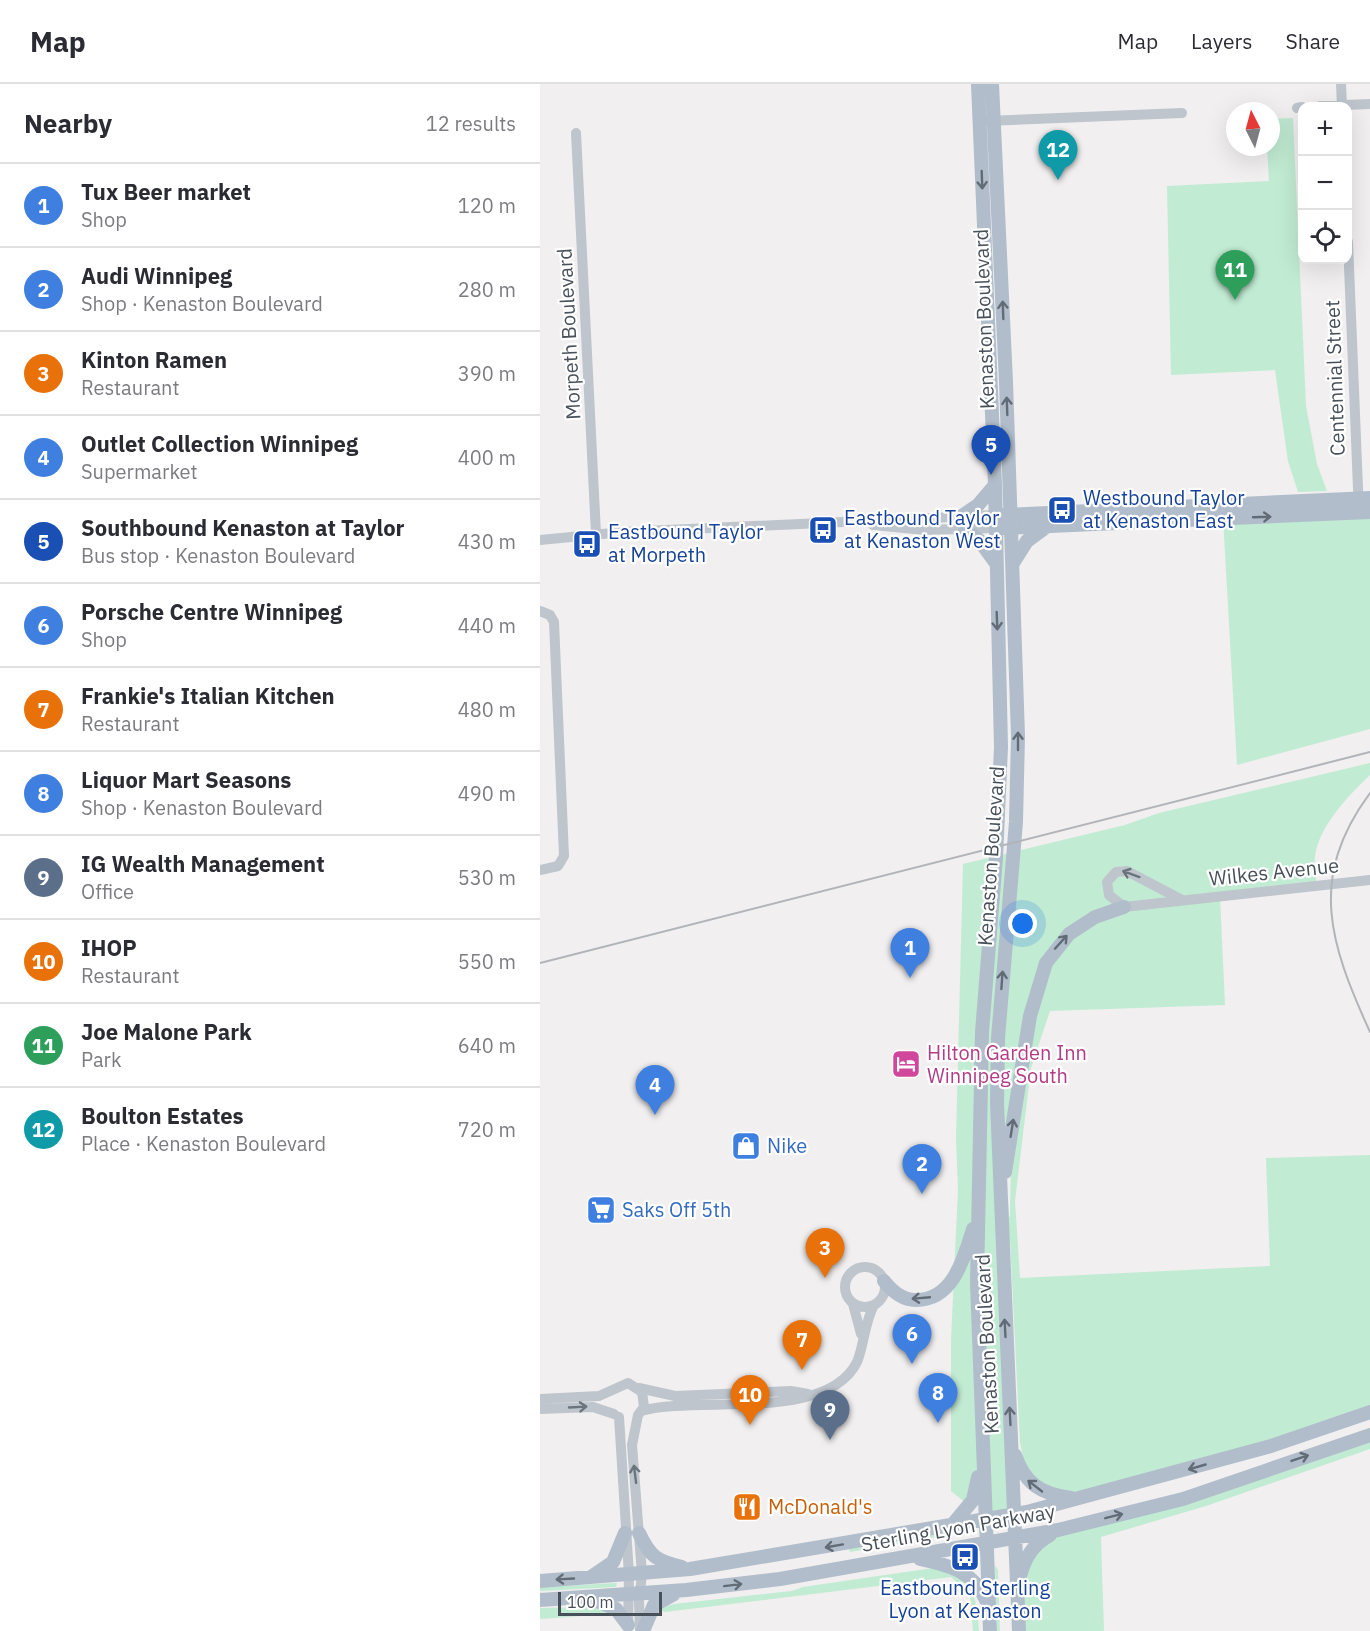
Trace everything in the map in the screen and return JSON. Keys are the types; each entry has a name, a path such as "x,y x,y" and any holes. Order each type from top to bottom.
{"main road":[{"name":"Kenaston Boulevard","path":"978,84 987,121 1013,564 1017,784 998,1038 996,1103 1019,1631"},
{"name":"Kenaston Boulevard","path":"990,1631 976,1318 982,1032 1001,788 987,121 992,84"},
{"path":"995,485 963,522 995,562"},
{"path":"1010,485 1019,501 1038,513"},
{"path":"1011,521 1038,513 1364,505"},
{"path":"995,522 1011,521 1047,526 1364,505"},
{"path":"1013,564 1027,541 1047,526"},
{"path":"1001,1228 1006,1161 1030,1016 1046,963 1069,934 1095,917 1124,907"},
{"path":"884,1281 890,1290 912,1300 927,1299 940,1293 955,1277 978,1216"},
{"name":"Sterling Lyon Parkway","path":"540,1581 690,1569 985,1520 1082,1499 1271,1446 1370,1412"},
{"name":"Sterling Lyon Parkway","path":"540,1599 686,1590 780,1579 1058,1530 1183,1499 1370,1435"},
{"path":"1011,1445 1018,1466 1033,1486 1055,1496 1082,1499"},
{"path":"954,1524 973,1500 983,1457"},
{"path":"1017,1587 1028,1555 1039,1541 1058,1530"},
{"path":"589,1578 613,1562 632,1533 656,1558 690,1569"},
{"path":"909,1557 959,1569 978,1585 989,1605"},
{"path":"586,1597 606,1603 616,1609 635,1629 654,1605 665,1597 686,1590"}],"street":[{"path":"1341,84 1342,102"},
{"path":"1352,105 1370,104"},
{"path":"987,121 1182,113"},
{"name":"Morpeth Boulevard","path":"576,133 596,534"},
{"name":"Centennial Street","path":"1348,264 1364,505"},
{"path":"540,540 596,534 835,522 995,522"},
{"path":"540,611 550,615 554,622 564,856 558,866 540,870"},
{"path":"1124,907 1112,898 1107,888 1107,882 1112,874 1121,870 1182,900"},
{"name":"Wilkes Avenue","path":"1124,907 1370,880"},
{"path":"540,1409 593,1407 629,1419 659,1406 790,1401 812,1395 845,1378 857,1362 862,1338 874,1305 883,1296 884,1281 872,1268 865,1267 853,1271 848,1276 845,1289 853,1304 862,1338"},
{"path":"853,1304 874,1305"},
{"path":"540,1399 600,1396 622,1384 675,1396 790,1391 812,1395"},
{"path":"632,1533 632,1444 644,1397 639,1388"},
{"path":"612,1390 609,1406 617,1416 632,1533 635,1629"}],"green space":[{"path":"1293,118 1306,406 1317,464 1327,491 1298,492 1288,461 1275,370 1171,375 1167,186 1269,181 1268,156 1280,156 1280,119"},
{"path":"1370,512 1370,729 1237,765 1223,518"},
{"path":"1370,763 1370,775 1344,802 1322,834 1315,857 1317,886 1220,897 1225,1005 1050,1011 1031,1068 1015,1201 1020,1278 1270,1266 1266,1158 1370,1155 1370,1412 1082,1499 1044,1493 1025,1468 1020,1442 1010,1240 1008,1386 1014,1514 985,1520 983,1460 972,1508 951,1491 951,1340 958,1189 956,1138 963,864 1125,825 1159,813","holes":["1003,1141 1011,1162 1010,1217"]},
{"path":"1370,1435 1370,1449 1206,1506 1101,1537 1104,1631 1020,1631 1022,1568 1039,1541"},
{"path":"953,1531 960,1533 850,1552 849,1549"},
{"path":"995,1565 998,1570 1000,1631 997,1631"},
{"path":"933,1568 946,1571 965,1582 977,1607 979,1631 973,1631 970,1595 951,1577 665,1612 657,1609 674,1604 792,1591 803,1587"},
{"path":"617,1583 616,1587 540,1591 540,1587"},
{"path":"599,1607 612,1611 609,1614 540,1619 540,1608"}],"railway":[{"path":"540,963 1370,752"},
{"path":"1370,793 1350,824 1338,854 1332,883 1331,911 1344,969 1370,1032"}],"place":[{"name":"Boulton Estates","path":"1058,180"},
{"name":"Joe Malone Park","path":"1235,300"},
{"name":"Southbound Kenaston at Taylor","path":"991,475"},
{"name":"Westbound Taylor at Kenaston East","path":"1062,510"},
{"name":"Eastbound Taylor at Kenaston West","path":"823,530"},
{"name":"Eastbound Taylor at Morpeth","path":"587,544"},
{"name":"Tux Beer market","path":"910,978"},
{"name":"Hilton Garden Inn Winnipeg South","path":"906,1064"},
{"name":"Outlet Collection Winnipeg","path":"655,1115"},
{"name":"Nike","path":"746,1146"},
{"name":"Audi Winnipeg","path":"922,1194"},
{"name":"Saks Off 5th","path":"601,1210"},
{"name":"Kinton Ramen","path":"825,1278"},
{"name":"Porsche Centre Winnipeg","path":"912,1364"},
{"name":"Frankie's Italian Kitchen","path":"802,1370"},
{"name":"Liquor Mart Seasons","path":"938,1423"},
{"name":"IHOP","path":"750,1425"},
{"name":"IG Wealth Management","path":"830,1440"},
{"name":"McDonald's","path":"747,1507"},
{"name":"Eastbound Sterling Lyon at Kenaston","path":"965,1557"}]}
